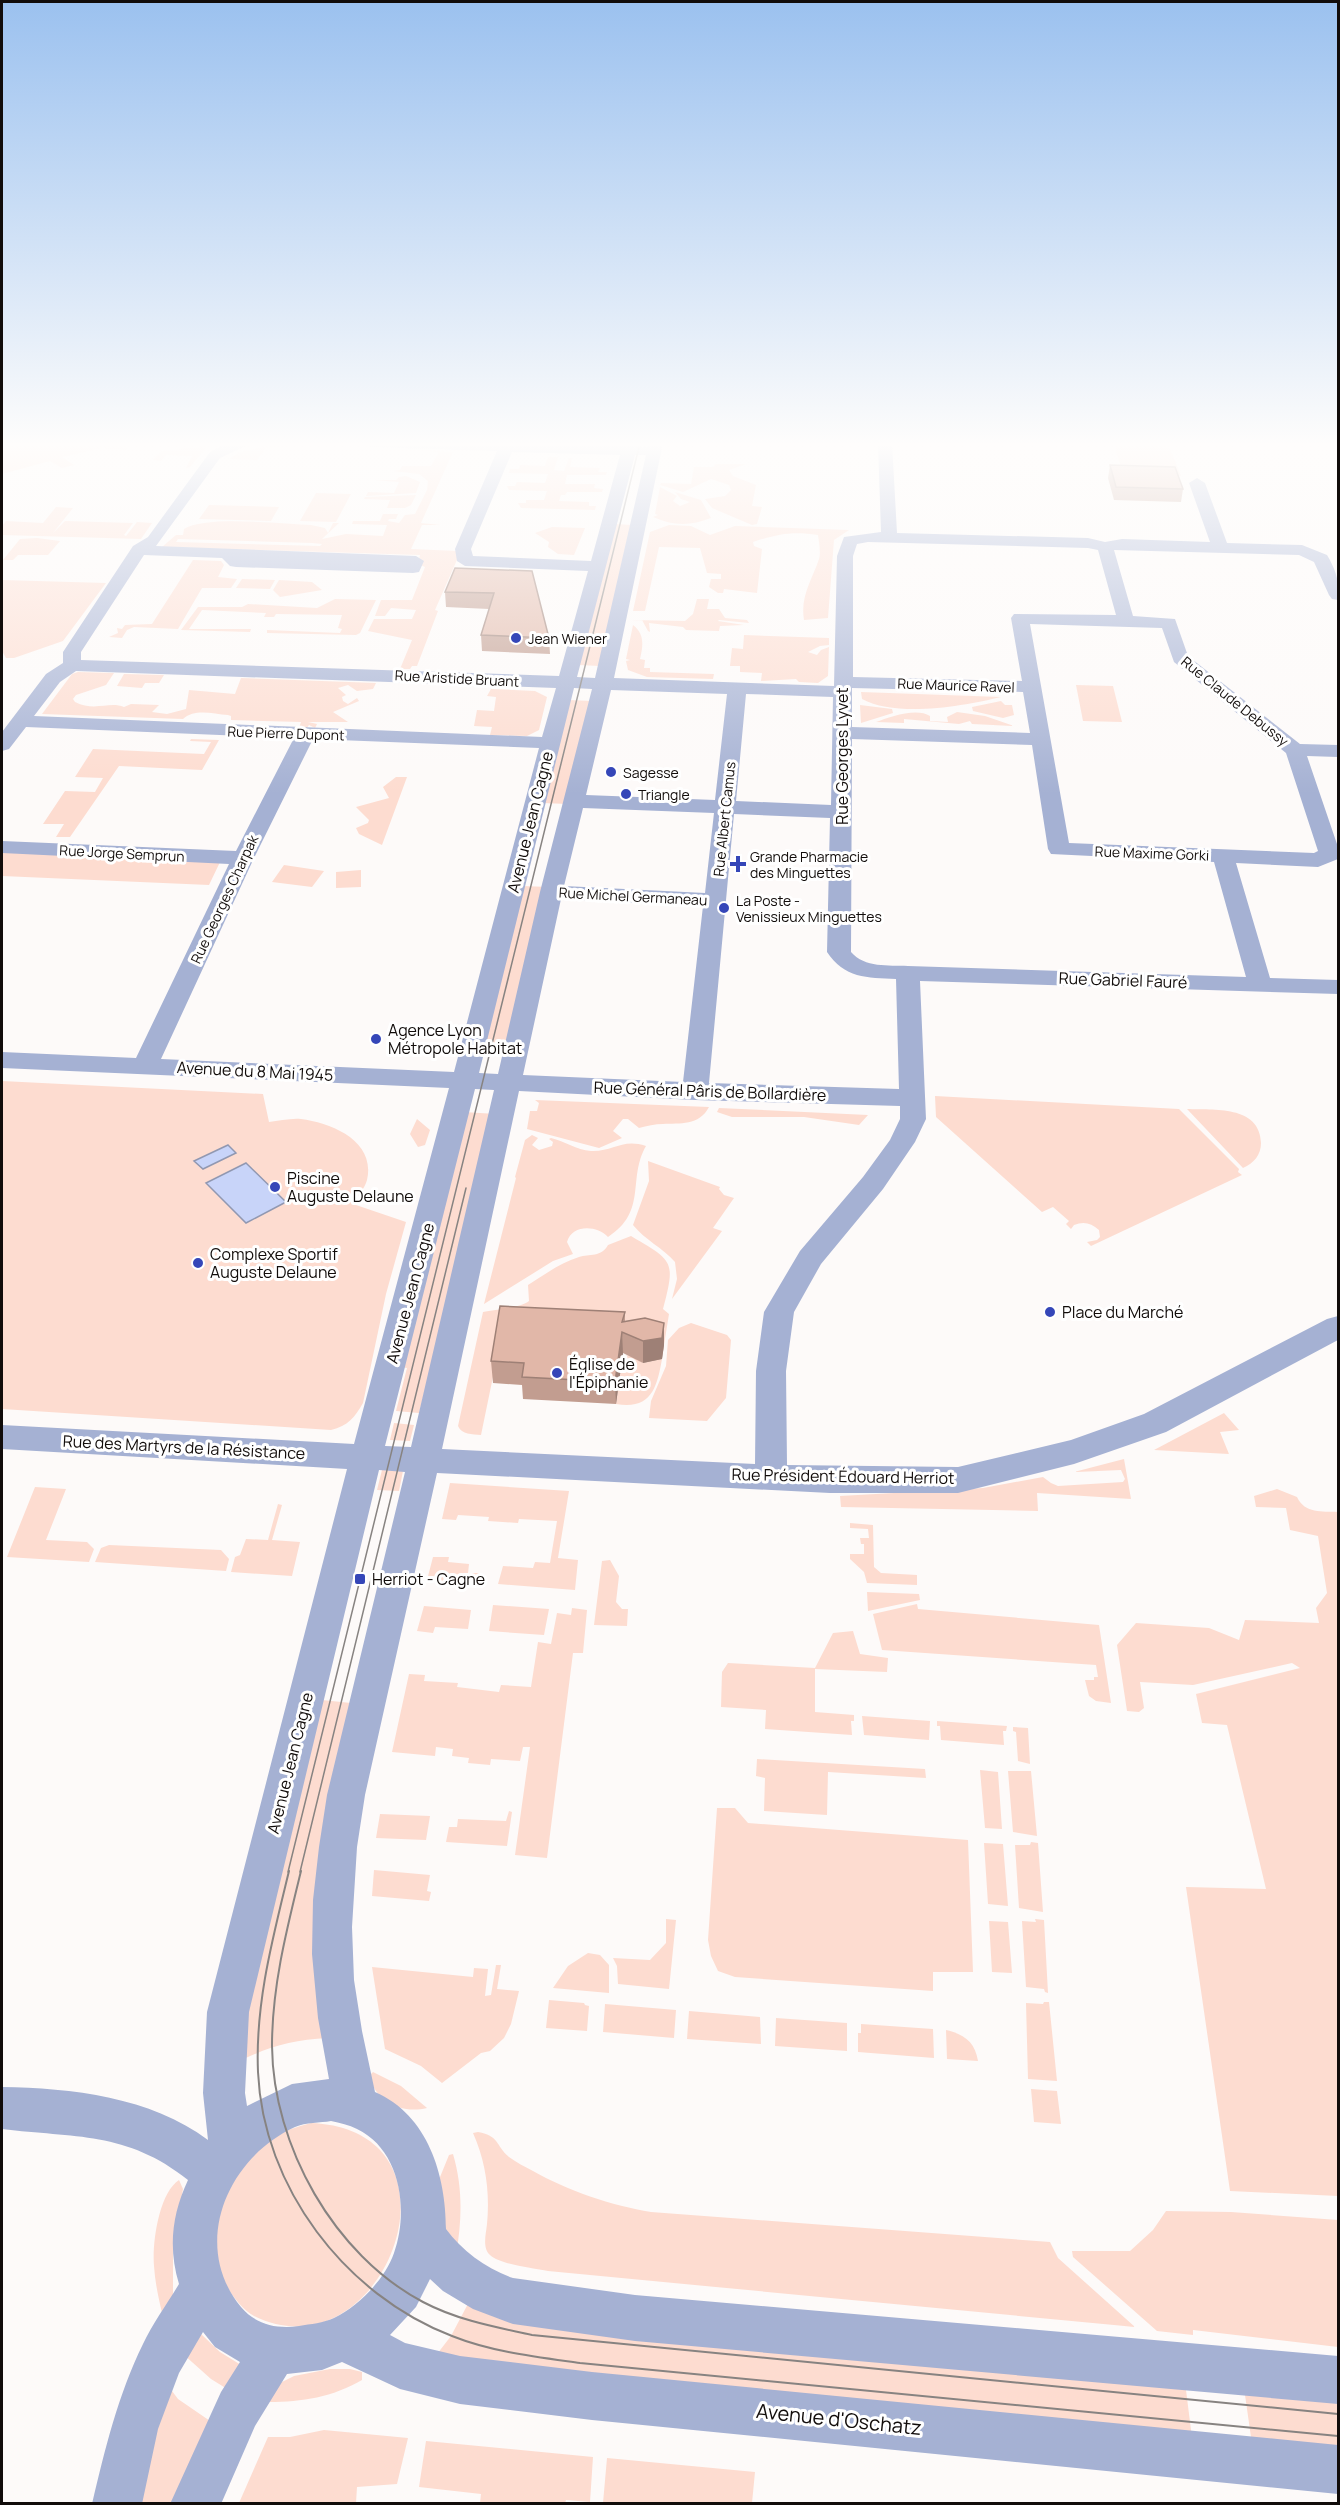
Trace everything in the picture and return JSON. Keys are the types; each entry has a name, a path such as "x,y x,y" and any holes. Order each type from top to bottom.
{"street":[{"path":"2,745 53,678 72,665 72,652 132,560"},
{"path":"233,560 236,562 401,568 412,568 416,561 384,560"},
{"path":"465,560 598,566"},
{"name":"Avenue Jean Cagne","path":"222,2159 228,2012 366,1457 379,1415 550,743 600,560"},
{"path":"356,2105 336,2004 333,1912 336,1853 345,1795 424,1460 551,892 603,684 630,560"},
{"name":"Rue Georges Lyvet","path":"844,560 839,952 843,960 854,967 908,973"},
{"path":"1109,560 1126,621"},
{"path":"1321,560 1338,595"},
{"name":"Rue Maurice Ravel","path":"842,687 1032,687 1020,618 1126,621"},
{"name":"Rue Claude Debussy","path":"1126,621 1169,623 1180,658 1295,750 1330,854 1318,860 1223,856"},
{"name":"Rue Aristide Bruant","path":"72,665 736,688 842,687"},
{"name":"Rue Maxime Gorki","path":"1032,687 1059,849 1223,856 1260,984"},
{"name":"Rue Albert Camus","path":"695,1092 736,688"},
{"name":"Rue Pierre Dupont","path":"21,721 550,743"},
{"name":"Rue Georges Charpak","path":"145,1066 243,858 306,733"},
{"path":"843,733 1040,739"},
{"name":"Rue Claude Debussy","path":"1295,750 1338,751"},
{"path":"575,801 842,812"},
{"name":"Rue Jorge Semprun","path":"2,847 243,858"},
{"name":"Rue Michel Germaneau","path":"551,892 716,900"},
{"path":"771,1477 771,1371 779,1312 810,1258 873,1183 902,1142 913,1119 908,973"},
{"name":"Rue Gabriel Fauré","path":"908,973 1338,987"},
{"name":"Avenue du 8 Mai 1945","path":"2,1059 508,1081"},
{"name":"Rue Général Pâris de Bollardière","path":"508,1081 695,1092 912,1098"},
{"name":"Rue Président Édouard Herriot","path":"424,1460 830,1480 958,1479 1074,1452 1155,1423 1338,1327"},
{"name":"Rue des Martyrs de la Résistance","path":"2,1437 424,1460"},
{"path":"331,2100 356,2105 383,2119 405,2141 422,2183 425,2204 424,2237 414,2264 390,2303 370,2323 347,2338 311,2351 274,2351 250,2343 230,2330 214,2312 202,2290 195,2261 194,2231 200,2201 222,2159 255,2126 288,2107 305,2103 331,2100"},
{"path":"2,2108 100,2117 146,2130 176,2144 222,2159"},
{"path":"424,2237 434,2251 459,2274 489,2293 513,2301 635,2318 1338,2380"},
{"path":"117,2504 134,2429 160,2360 202,2290"},
{"name":"Avenue d'Oschatz","path":"347,2338 400,2364 460,2380 592,2396 1338,2470"},
{"path":"195,2504 237,2409 274,2351"}],"shaded area":[{"path":"193,560 221,561 224,565 218,577 237,579 231,588 202,588 178,629 134,627 127,630 122,638 109,637 118,633 117,628 122,629 125,625 152,624"},
{"path":"419,560 457,560 435,610 438,611 417,666 400,669 412,640 368,631 374,619 412,619 416,610 391,608 385,616 375,616 381,600 412,600 425,567 418,564"},
{"path":"605,560 625,560 600,666 578,665"},
{"path":"644,560 656,560 645,611 633,611"},
{"path":"703,560 761,560 757,593 724,589 723,593 718,593 709,587 711,579 721,579 721,574 707,573"},
{"path":"819,560 832,560 828,618 804,620 803,611 807,588"},
{"path":"242,579 275,580 270,589 236,588"},
{"path":"2,580 106,583 63,641 14,658 6,658 2,651"},
{"path":"279,580 312,582 322,590 280,597 273,590"},
{"path":"335,599 376,600 360,633 356,635 267,633 267,630 340,633 342,629 338,628 342,615 276,614 274,617 264,617 266,613 202,610 189,629 251,629 250,632 181,630 198,607 242,607 248,604 317,608"},
{"path":"697,599 709,599 707,609 719,609 725,618 747,620 749,623 719,620 744,625 720,626 719,631 686,630 683,627 649,623 650,632 642,620 685,621 693,614"},
{"path":"633,625 640,632 642,645 640,659 645,660 644,668 650,668 650,672 714,674 713,679 647,677 628,670 626,661 630,660 626,659"},
{"path":"744,635 829,638 829,645 820,646 808,652 817,655 821,650 829,647 828,676 818,683 799,682 796,679 761,681 762,673 740,672 740,666 730,666 732,648 743,649"},
{"path":"78,672 114,673 106,685 76,695 73,699 75,702 89,706 159,705 152,712 167,714 186,709 189,690 235,694 241,678 376,683 373,689 357,691 348,685 338,688 346,695 342,697 343,701 348,704 357,698 359,701 333,712 348,722 308,722 317,724 315,728 309,725 307,728 299,728 301,722 231,720 231,716 228,715 204,713 193,714 183,719 42,714 72,674"},
{"path":"124,674 164,675 159,683 145,683 142,688 117,686"},
{"path":"1076,685 1113,686 1122,722 1083,721"},
{"path":"491,689 535,691 547,697 539,730 527,736 490,735 492,727 474,726 477,710 494,711 496,697 487,696"},
{"path":"861,692 1001,697 950,707 912,709 877,705 862,699"},
{"path":"569,700 592,701 568,804 542,803"},
{"path":"1001,701 1005,705 1012,705 1014,715 1003,718 973,711 972,707"},
{"path":"860,705 892,709 893,713 861,723"},
{"path":"918,712 930,716 930,721 948,722 947,717 957,712 985,716 1014,726 972,724 970,721 959,724 904,719 904,723 876,722"},
{"path":"191,739 219,740 202,770 119,766 70,837 56,837 64,824 43,824 65,791 95,792 103,778 75,777 93,749 204,754 211,742 190,741"},
{"path":"396,777 407,777 382,845 359,834 356,828 368,823 369,820 356,807 389,798 383,787"},
{"path":"2,851 221,860 209,885 2,876"},
{"path":"284,865 324,871 312,887 272,882"},
{"path":"361,870 361,887 336,888 336,872"},
{"path":"522,886 549,887 510,1051 480,1049"},
{"name":"Complexe Sportif Auguste Delaune","path":"2,1081 263,1094 269,1122 289,1119 313,1121 349,1136 365,1155 368,1166 367,1180 353,1204 406,1222 386,1294 363,1403 357,1413 342,1426 331,1430 2,1409"},
{"path":"935,1096 1179,1109 1239,1169 1238,1172 1242,1175 1091,1246 1087,1242 1100,1237 1099,1230 1084,1223 1074,1225 1071,1229 1066,1224 1069,1221 1053,1207 1042,1212 936,1117"},
{"path":"535,1100 709,1107 700,1118 682,1123 657,1124 639,1128 628,1119 623,1119 613,1131 622,1138 599,1148 527,1129 530,1111 537,1111 539,1103"},
{"path":"719,1108 868,1115 859,1125 804,1117 732,1117 717,1112"},
{"path":"1187,1109 1233,1112 1253,1122 1259,1131 1261,1143 1256,1158 1243,1168"},
{"path":"464,1112 496,1114 419,1413 396,1411 407,1368 399,1367"},
{"path":"417,1119 430,1130 425,1145 418,1147 410,1134"},
{"path":"532,1135 538,1138 532,1145 539,1150 552,1146 553,1142 549,1139 551,1138 591,1151 606,1150 624,1144 646,1146 638,1170 633,1205 620,1227 608,1237 598,1230 579,1229 570,1236 567,1242 573,1254 553,1261 484,1304 525,1140"},
{"path":"648,1161 720,1187 724,1195 734,1198 713,1228 722,1231 672,1299 677,1279 675,1262 633,1225 649,1181"},
{"path":"631,1236 656,1251 668,1264 669,1280 663,1309 669,1314 664,1345 503,1328 481,1435 462,1431 458,1426 483,1312 514,1307 529,1301 528,1285 546,1273 579,1257 602,1252 608,1245"},
{"path":"691,1323 727,1335 731,1340 726,1398 707,1421 649,1418 651,1401 666,1366 668,1340 679,1328"},
{"path":"623,1355 634,1356 643,1363 662,1359 654,1388 645,1400 637,1404 616,1404"},
{"path":"1224,1413 1239,1430 1220,1432 1229,1454 1154,1450"},
{"path":"394,1423 414,1425 410,1441 390,1440"},
{"path":"1124,1459 1131,1499 1037,1493 1038,1511 841,1507 840,1496 983,1488 1043,1477 1058,1486 1123,1482 1125,1479 1121,1470 1074,1472"},
{"path":"382,1470 403,1471 399,1491 377,1490"},
{"path":"450,1483 569,1491 558,1558 578,1560 575,1590 498,1584 503,1566 533,1568 535,1562 550,1563 557,1521 519,1519 518,1523 488,1521 489,1517 458,1515 456,1520 442,1519"},
{"path":"35,1487 66,1489 46,1540 87,1542 94,1549 89,1562 7,1557"},
{"path":"1277,1489 1297,1497 1309,1509 1338,1512 1338,2196 1230,2191 1186,1887 1266,1889 1227,1725 1202,1723 1196,1694 1300,1668 1292,1663 1193,1685 1140,1682 1144,1708 1139,1712 1127,1711 1117,1645 1136,1623 1209,1628 1239,1640 1245,1620 1319,1623 1316,1608 1327,1593 1318,1536 1290,1530 1286,1508 1256,1507 1254,1496"},
{"path":"278,1504 282,1505 272,1540 300,1542 292,1576 231,1572 235,1557 240,1555 246,1539 268,1540"},
{"path":"850,1523 873,1525 874,1567 881,1573 917,1575 917,1585 867,1583 864,1572 850,1559 850,1554 864,1554 864,1544 861,1544 860,1538 869,1538 868,1529 850,1528"},
{"path":"109,1545 221,1550 229,1559 226,1571 95,1562 101,1548"},
{"path":"433,1557 449,1557 448,1562 469,1564 468,1573 479,1573 478,1583 427,1580"},
{"path":"610,1560 619,1576 616,1602 622,1609 628,1609 627,1626 594,1625 602,1561"},
{"path":"867,1592 919,1594 920,1600 868,1611"},
{"path":"917,1604 918,1609 1099,1625 1111,1703 1096,1701 1089,1696 1085,1680 1094,1680 1094,1677 1098,1677 1096,1665 882,1650 873,1614"},
{"path":"493,1605 549,1609 544,1635 489,1631"},
{"path":"424,1606 471,1610 468,1629 435,1627 433,1633 417,1631"},
{"path":"572,1608 587,1610 583,1653 573,1653 547,1858 515,1855 530,1747 523,1747 520,1761 491,1759 490,1765 468,1763 469,1758 452,1756 453,1749 436,1747 435,1756 392,1752 409,1674 425,1675 424,1681 458,1683 457,1687 499,1692 501,1685 531,1687 538,1642 551,1644 557,1613 571,1615"},
{"path":"853,1631 860,1654 888,1658 887,1672 815,1669 815,1712 854,1715 854,1721 851,1721 852,1735 765,1729 766,1710 721,1707 722,1672 728,1663 815,1668 833,1633"},
{"path":"322,1700 351,1703 328,2038 279,2045 234,2064"},
{"path":"862,1716 930,1721 929,1740 864,1735"},
{"path":"937,1721 1007,1726 1006,1731 1003,1731 1004,1745 941,1740 940,1726 937,1726"},
{"path":"1013,1727 1028,1728 1030,1764 1018,1761 1016,1732 1013,1731"},
{"path":"757,1759 925,1769 926,1778 828,1772 827,1815 764,1811 765,1778 756,1776"},
{"path":"980,1770 998,1772 1002,1829 985,1828"},
{"path":"1008,1771 1031,1771 1037,1836 1013,1832"},
{"path":"717,1808 735,1808 748,1823 968,1840 973,1972 933,1972 933,1991 735,1977 718,1971 711,1956 708,1940"},
{"path":"509,1811 512,1812 507,1846 446,1842 449,1827 457,1827 458,1819 506,1821"},
{"path":"380,1814 430,1816 426,1840 376,1838"},
{"path":"1031,1842 1038,1843 1043,1912 1019,1908 1015,1845 1030,1845"},
{"path":"984,1843 1003,1844 1008,1906 988,1904"},
{"path":"374,1870 430,1875 427,1891 431,1892 429,1901 372,1896"},
{"path":"666,1919 676,1920 669,1989 618,1984 617,1966 613,1958 650,1960 666,1943"},
{"path":"1035,1919 1044,1920 1048,1993 1044,1989 1026,1987 1022,1921 1036,1922"},
{"path":"989,1921 1008,1922 1012,1973 992,1972"},
{"path":"588,1953 600,1955 609,1965 609,1993 553,1988 568,1966"},
{"path":"496,1965 501,1965 497,1989 519,1991 511,2024 504,2038 490,2051 481,2053 442,2083 421,2066 385,2049 372,1967 473,1977 474,1968 488,1969 485,1996 491,1995"},
{"path":"549,2000 584,2003 589,2006 587,2031 546,2028"},
{"path":"1049,2002 1057,2081 1028,2079 1026,2003 1043,2004"},
{"path":"605,2004 676,2010 674,2038 603,2032"},
{"path":"689,2011 760,2017 761,2044 687,2039"},
{"path":"776,2018 847,2023 847,2051 775,2046"},
{"path":"861,2024 933,2029 934,2058 858,2052 858,2033 861,2033"},
{"path":"946,2030 968,2040 977,2054 978,2061 947,2059"},
{"path":"373,2072 401,2086 427,2108 408,2109 391,2104 377,2093 372,2085 369,2076"},
{"path":"1031,2089 1057,2091 1061,2124 1034,2122"},
{"path":"311,2123 362,2136 391,2165 401,2204 394,2246 373,2285 341,2314 301,2326 254,2316 241,2306 224,2281 215,2257 216,2214 232,2181 257,2147 279,2134"},
{"path":"478,2132 494,2139 509,2157 560,2185 621,2206 651,2212 1050,2242 1058,2258 1135,2327 548,2271 509,2264 490,2255 486,2249 487,2189 484,2166 473,2133"},
{"path":"453,2154 459,2179 460,2204 456,2255 445,2239 438,2182 449,2155"},
{"path":"179,2180 183,2189 173,2244 173,2298 163,2317 155,2279 154,2245 158,2219 166,2196"},
{"path":"1166,2211 1231,2212 1338,2220 1338,2347 1193,2330 1193,2335 1157,2331 1073,2257 1072,2251 1130,2251 1153,2230"},
{"path":"470,2300 1185,2382 1192,2438 434,2358 451,2336"},
{"path":"201,2334 220,2352 241,2365 232,2392 211,2379 183,2354"},
{"path":"330,2369 350,2369 362,2372 362,2380 340,2391 317,2397 269,2402 274,2386 294,2376"},
{"path":"166,2383 178,2399 213,2423 173,2503 132,2504"},
{"path":"1244,2388 1338,2397 1338,2453 1252,2444"},
{"path":"324,2430 408,2438 397,2484 357,2487 356,2503 239,2503 268,2437 290,2437"},
{"path":"426,2441 593,2457 590,2502 566,2500 565,2504 480,2503 481,2494 419,2487"},
{"path":"607,2458 755,2472 752,2503 603,2503"}],"water":[{"path":"228,1145 236,1153 203,1169 194,1161"},
{"path":"246,1163 286,1202 246,1223 206,1183"}],"building":[{"path":"455,568 532,571 549,638 481,635 494,593 445,592"},
{"path":"500,1306 625,1312 622,1322 645,1318 664,1323 662,1338 643,1341 622,1332 615,1382 522,1377 524,1363 491,1361"}],"tram line":[{"path":"288,1872 611,560"},
{"path":"300,1872 466,1188"},
{"path":"289,1871 266,1970 259,2021 258,2072 263,2115 275,2156 293,2195 317,2232 345,2265 377,2294 413,2318 467,2342 515,2353 580,2363 1338,2436"},
{"path":"301,1871 281,1957 273,2024 275,2084 284,2122 297,2159 314,2194 336,2227 362,2256 391,2282 423,2302 463,2318 532,2335 1338,2414"}],"place":[{"name":"Jean Wiener","path":"516,638"},
{"name":"Sagesse","path":"611,772"},
{"name":"Triangle","path":"626,794"},
{"name":"Grande Pharmacie des Minguettes","path":"738,864"},
{"name":"La Poste - Venissieux Minguettes","path":"724,908"},
{"name":"Agence Lyon Métropole Habitat","path":"376,1039"},
{"name":"Piscine Auguste Delaune","path":"275,1187"},
{"name":"Complexe Sportif Auguste Delaune","path":"198,1263"},
{"name":"Place du Marché","path":"1050,1312"},
{"name":"Église de l'Épiphanie","path":"557,1373"},
{"name":"Herriot - Cagne","path":"360,1579"}]}
